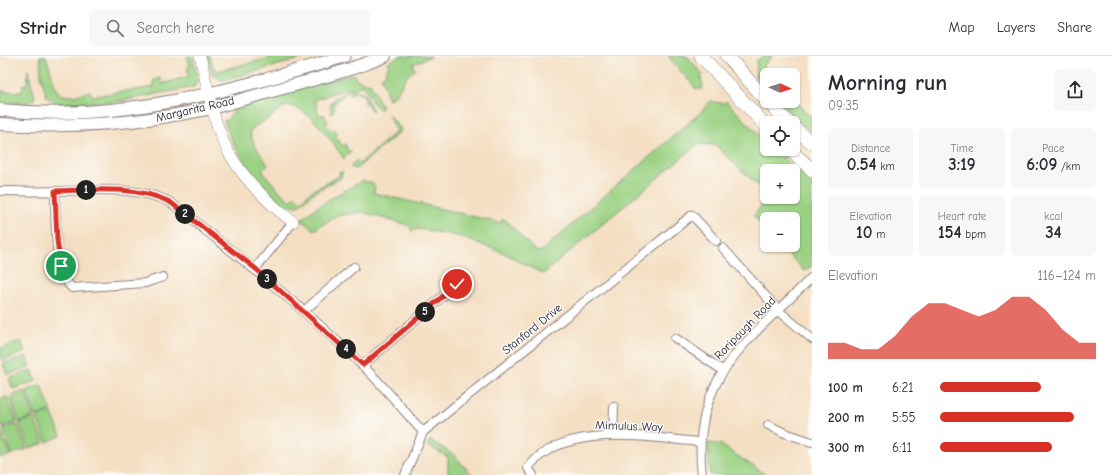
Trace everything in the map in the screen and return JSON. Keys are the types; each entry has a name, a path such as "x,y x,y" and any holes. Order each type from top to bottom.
{"main road":[{"name":"Margarita Road","path":"0,110 91,113 144,107 209,94 344,56"},
{"name":"Margarita Road","path":"0,124 56,126 112,124 161,118 213,107 365,60 385,56"},
{"path":"701,56 760,119"},
{"path":"727,56 760,93"},
{"path":"774,108 782,116"},
{"path":"800,133 812,143"},
{"path":"797,156 812,170"}],"street":[{"path":"200,56 218,128 229,152 244,174 273,206 293,222 256,269"},
{"path":"0,191 137,191 155,195 170,202 256,269 304,311 363,365 423,432"},
{"path":"55,191 57,240 61,266 66,283 72,288 145,283 163,277"},
{"name":"Stanford Drive","path":"405,475 423,432 692,215 716,241"},
{"path":"723,248 779,311 812,340"},
{"path":"304,311 354,267"},
{"name":"Roripaugh Road","path":"702,475 700,442 706,406 713,387 722,370 748,339 779,311 812,277"},
{"path":"363,365 457,284"},
{"path":"675,338 722,370"},
{"path":"613,435 614,407"},
{"path":"768,425 785,433 812,442"},
{"name":"Mimulus Way","path":"533,475 528,468 533,461 548,450 576,438 613,435 700,442"}],"green space":[{"path":"40,56 46,56 56,89 62,95 73,96 90,91 92,96 154,87 154,80 160,78 162,84 189,76 187,68 190,66 187,56 192,56 198,79 194,87 115,102 57,104 51,99 47,98 41,76"},
{"path":"207,56 210,56 213,67 218,71 277,56 311,56 221,81 213,75"},
{"path":"400,56 432,56 413,64 415,70 410,73 396,95 389,99 381,77 384,76 389,65 388,62"},
{"path":"668,56 687,56 703,75 701,77 703,89 696,89"},
{"path":"762,56 772,56 764,65 764,68 760,68 760,82 755,76 757,64 755,63"},
{"path":"28,70 35,98 27,104 0,102 0,91 22,92 23,84 27,85"},
{"path":"354,74 355,78 366,84 370,83 382,107 381,109 375,105 367,91 361,86 335,92 315,100 319,116 324,114 328,123 326,125 332,131 334,129 338,134 335,137 343,146 345,144 348,151 351,151 344,159 313,120 297,108 287,106 282,108 250,132 255,146 268,165 262,170 277,189 290,201 296,196 301,201 310,192 339,176 339,172 343,172 341,178 316,191 298,206 289,205 286,208 249,168 235,146 224,121 227,120 234,110 233,107"},
{"path":"356,90 365,95 373,111 364,102 367,100 361,93 359,94 356,91 351,96 348,92 338,99 333,106 335,109 331,114 330,108 333,99 346,92"},
{"path":"711,100 713,102 724,103 726,101 760,136 760,156 782,156 791,164 760,164 760,187 715,145 698,144 543,274 504,253 459,236 417,229 412,232 410,226 362,212 336,216 314,230 301,220 317,207 362,181 371,182 375,187 374,193 501,223 502,219 506,220 534,250 540,252 701,112"},
{"path":"800,106 805,114 807,113 812,117 812,134 800,123 800,116 793,116 784,108 800,108"},
{"path":"388,115 400,127 401,131 356,169 352,168 351,166 356,160 359,164 397,131"},
{"path":"800,172 812,183 812,266 804,271 786,252 800,252 800,212 760,212 760,222 754,216 762,204 800,204"},
{"path":"21,341 25,352 2,361 0,349"},
{"path":"26,356 31,366 7,375 3,364"},
{"path":"32,370 36,381 13,389 9,379"},
{"path":"41,385 51,410 36,416 26,391"},
{"path":"24,391 34,416 19,422 10,397"},
{"path":"7,397 17,422 2,427 0,422 0,399"},
{"path":"51,411 61,436 46,442 37,417"},
{"path":"34,418 44,443 29,448 19,423"},
{"path":"17,424 27,449 12,454 3,429"},
{"path":"0,430 11,455 0,458"},
{"path":"430,440 454,455 472,475 448,475 448,457 427,445"},
{"path":"708,443 720,444 766,475 710,475"}],"route":[{"path":"61,266 57,240 55,191 137,191 155,195 170,202 256,269 363,365 457,284"}]}
